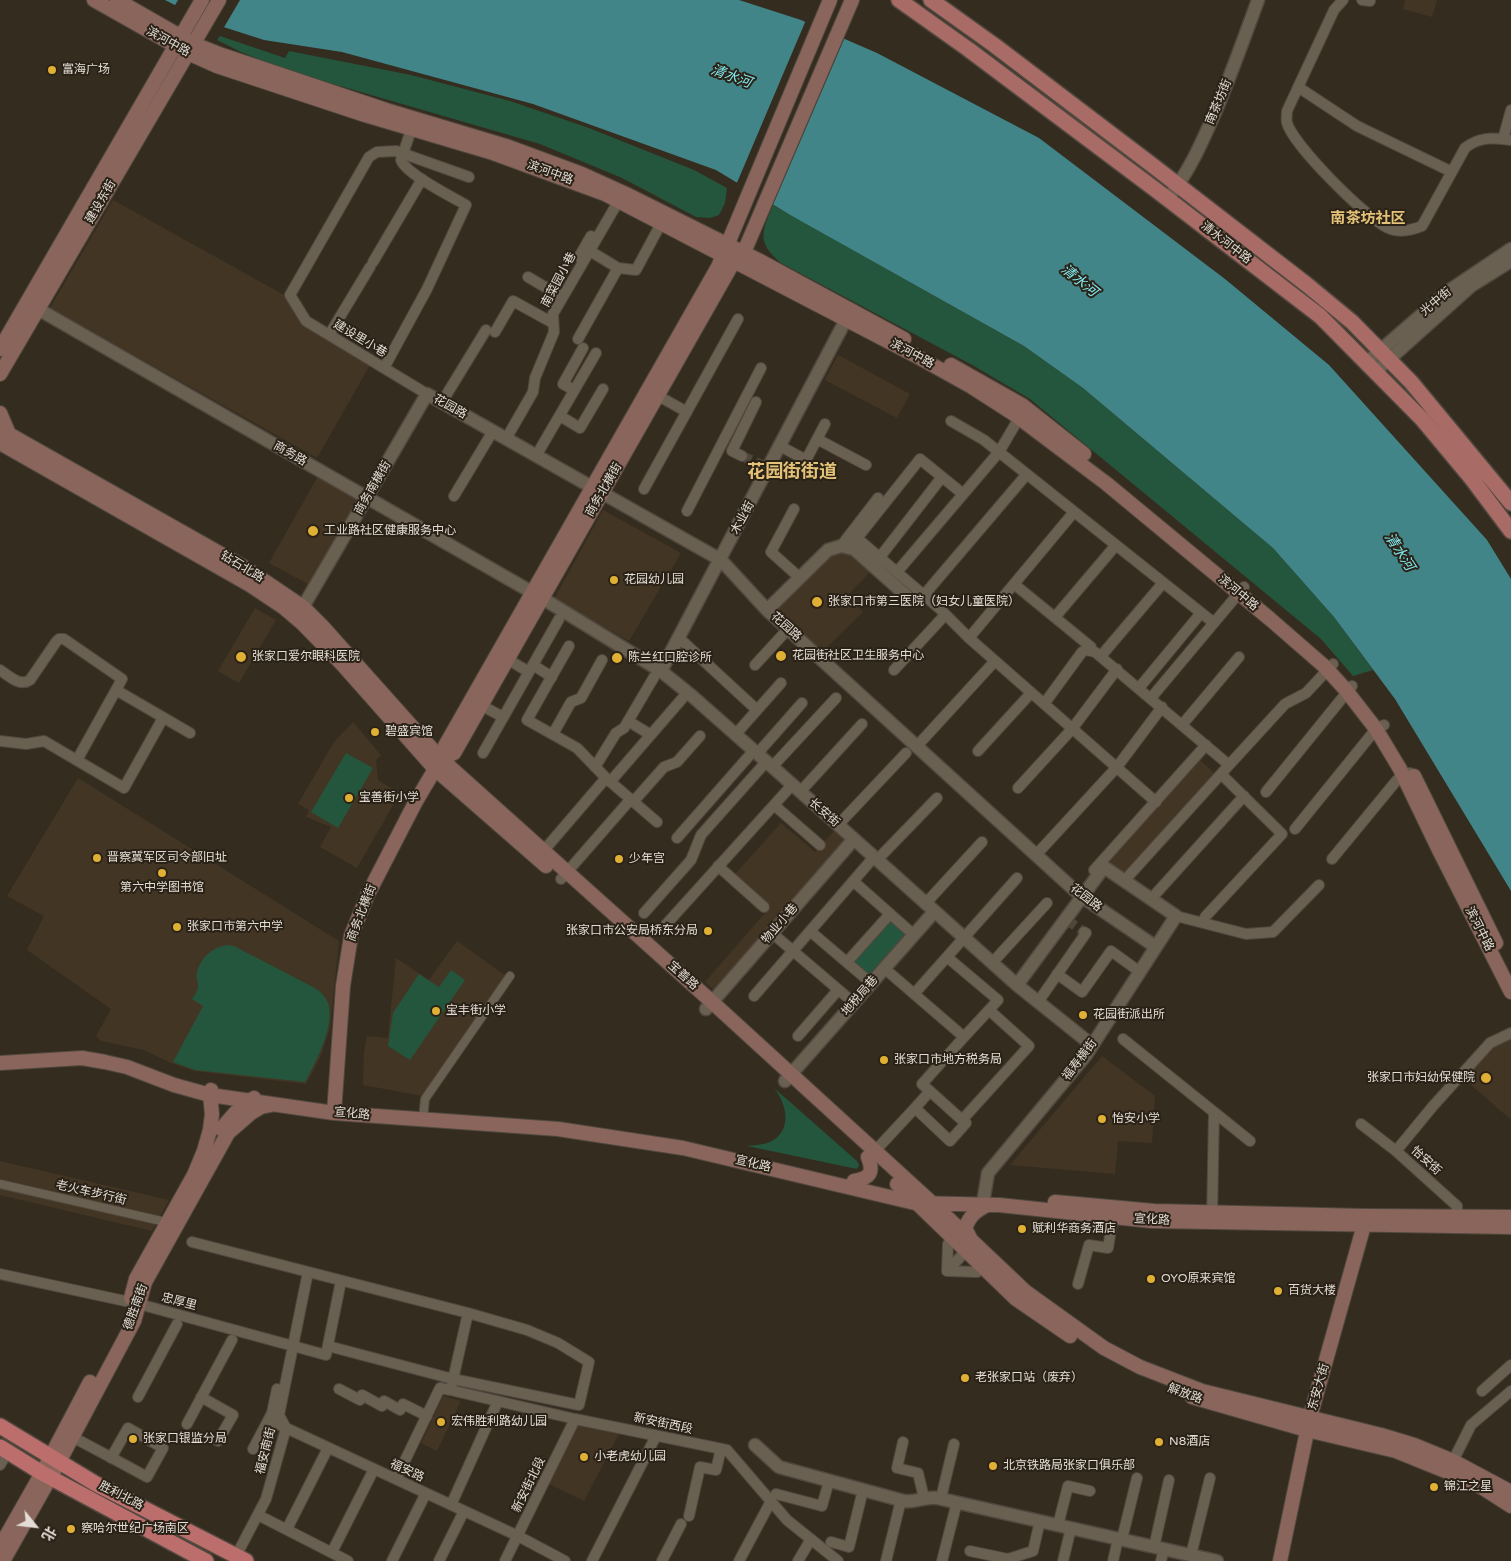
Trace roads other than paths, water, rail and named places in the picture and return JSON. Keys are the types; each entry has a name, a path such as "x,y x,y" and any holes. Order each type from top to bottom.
{"highway":[{"name":"胜利北路","path":"0,1426 96,1484 241,1558"},
{"name":"胜利北路","path":"4,1449 46,1475 206,1561"}],"main road":[{"name":"滨河中路","path":"94,0 178,41 217,66 413,123 605,194 621,197 848,315 965,383 1022,413 1107,484 1242,590 1330,667 1380,727 1408,774 1511,972"},
{"name":"滨河中路","path":"116,0 178,41"},
{"name":"建设东街","path":"0,349 202,0"},
{"name":"建设东街","path":"0,374 219,0"},
{"name":"商务北横街","path":"732,254 742,208 830,0"},
{"path":"842,21 852,0"},
{"path":"842,21 855,3 860,0"},
{"name":"清水河中路","path":"899,0 968,49 1164,196 1320,316 1422,418 1472,479 1511,531"},
{"name":"清水河中路","path":"931,0 994,45 1175,182 1352,322 1412,382 1511,503"},
{"name":"商务北横街","path":"334,1108 344,986 351,936 368,894 415,803 438,764 445,746 476,703 732,254 760,215 842,21"},
{"path":"0,413 3,436"},
{"name":"钻石北路","path":"3,436 244,567 303,607 323,627 438,764"},
{"name":"钻石北路","path":"3,436 250,585 283,607 303,624 438,764"},
{"name":"宝善路","path":"438,764 709,1006 920,1199"},
{"name":"滨河中路","path":"1408,774 1439,850 1511,992"},
{"name":"宣化路","path":"0,1056 84,1052 108,1055 130,1061 210,1093"},
{"name":"宣化路","path":"0,1063 82,1058 106,1062 210,1093 334,1108"},
{"name":"德胜南街","path":"3,1561 46,1475 134,1320 134,1303 194,1175 210,1130 212,1114 210,1093"},
{"name":"宣化路","path":"256,1098 278,1104 424,1115 558,1129 684,1148 920,1199 985,1201 1130,1214 1152,1221 1212,1217 1457,1222 1511,1227"},
{"name":"德胜南街","path":"194,1175 223,1126 234,1113 256,1098"},
{"name":"德胜南街","path":"172,1224 228,1133 239,1122 261,1107 278,1104"},
{"name":"宣化路","path":"424,1115 561,1122 685,1140 920,1199"},
{"path":"854,1181 869,1176 872,1167 871,1154"},
{"name":"解放路","path":"920,1199 968,1246 1026,1292 1104,1348 1140,1368 1202,1391 1396,1451 1483,1488 1511,1506"},
{"path":"968,1246 966,1228 968,1221 985,1201"},
{"name":"宣化路","path":"985,1201 1113,1217 1130,1214"},
{"name":"宣化路","path":"1457,1222 1511,1217"},
{"name":"东安大街","path":"1280,1561 1309,1424 1364,1221"},
{"name":"解放路","path":"1309,1424 1408,1443 1453,1461 1511,1492"},
{"name":"德胜南街","path":"0,1547 46,1475"}],"street":[{"name":"南茶坊街","path":"1175,182 1193,146 1228,63 1250,0"},
{"name":"南茶坊街","path":"1164,196 1199,149 1235,64 1258,0"},
{"path":"1343,0 1334,10 1287,111 1287,124 1304,151 1327,176 1385,226 1397,230 1422,226 1462,153 1470,144 1483,138 1507,139 1511,110"},
{"path":"1298,87 1357,126 1452,172"},
{"path":"384,368 427,289 466,206 422,179 402,164 403,152 413,123"},
{"name":"建设里小巷","path":"403,152 377,152 370,157 290,295 306,321 384,368 421,400"},
{"path":"403,152 469,176"},
{"path":"329,335 422,179"},
{"name":"南菜园小巷","path":"506,439 533,392 535,378 554,332 553,314 621,197"},
{"path":"590,251 618,268 636,270 664,218"},
{"path":"571,283 566,280 591,236"},
{"name":"光中街","path":"1384,355 1450,290 1511,249"},
{"name":"光中街","path":"1371,366 1471,286 1511,261"},
{"path":"574,390 563,384 580,344 618,268"},
{"path":"528,277 562,297"},
{"path":"442,402 513,301 553,323"},
{"name":"商务路","path":"38,309 537,596"},
{"name":"木业街","path":"658,674 721,560 765,467 780,446 848,315"},
{"path":"644,489 738,319"},
{"path":"536,456 596,354"},
{"path":"687,511 761,368"},
{"path":"560,416 580,428 603,388"},
{"path":"653,393 687,412"},
{"name":"商务南横街","path":"303,607 367,498 373,480 421,400"},
{"name":"花园路","path":"421,400 442,402 721,560 768,610 912,749 1081,896 1156,948"},
{"path":"732,451 756,402"},
{"path":"897,572 998,452 1022,413"},
{"path":"951,421 984,440 1214,623"},
{"path":"780,446 806,460 825,424"},
{"path":"454,496 493,431"},
{"path":"817,439 866,466"},
{"path":"721,446 742,456"},
{"path":"768,610 828,550 849,543 920,459 963,494"},
{"path":"924,595 1027,474"},
{"path":"880,557 942,477"},
{"path":"849,543 878,498"},
{"path":"794,509 771,552 800,578"},
{"path":"969,638 1074,512"},
{"path":"849,543 880,557 1156,802"},
{"path":"849,543 908,597"},
{"path":"1055,617 1116,545"},
{"path":"1101,656 1163,583"},
{"path":"1014,584 1229,765"},
{"path":"1151,698 1242,590"},
{"name":"长安街","path":"537,596 688,693 735,734 761,760 854,839 1016,985 1092,1045"},
{"path":"1139,688 1201,613"},
{"path":"894,670 944,615"},
{"path":"483,753 559,619"},
{"path":"755,665 788,628"},
{"path":"679,638 757,710"},
{"path":"0,670 22,683 26,683 56,642 59,639 64,639 122,679 77,760"},
{"path":"569,646 528,720 577,748 608,780 657,822"},
{"path":"1044,704 1079,656 1086,650 1091,650"},
{"path":"502,657 552,677"},
{"path":"1182,725 1239,657"},
{"path":"553,734 571,702 581,698 602,660"},
{"path":"838,825 995,661"},
{"path":"1124,881 1286,704 1306,693 1330,667"},
{"path":"1018,788 1072,729 1117,669"},
{"path":"595,767 616,733 624,728 658,674"},
{"path":"735,734 781,683"},
{"path":"1266,792 1349,689"},
{"path":"116,690 190,733"},
{"path":"540,854 688,693"},
{"path":"978,751 1031,693"},
{"path":"677,838 717,792 761,760 836,698"},
{"path":"476,703 503,717"},
{"path":"644,914 691,860 701,835 730,803 802,703"},
{"path":"1036,855 1117,767 1162,707"},
{"path":"0,740 26,744 44,741 124,788 163,718"},
{"path":"628,721 651,735"},
{"path":"661,930 774,805 796,788 862,724"},
{"path":"1295,829 1380,727"},
{"path":"564,876 664,767 676,762 700,736"},
{"path":"1016,985 1066,919 1099,869 1206,745"},
{"path":"1205,917 1282,834 1221,774"},
{"path":"1332,858 1397,780 1408,774"},
{"path":"717,792 730,803"},
{"path":"1151,899 1244,796"},
{"path":"754,996 854,880 936,798"},
{"path":"774,805 820,845"},
{"name":"物业小巷","path":"709,1006 854,839"},
{"path":"930,908 982,842"},
{"path":"718,866 764,907"},
{"path":"1099,869 1124,881 1176,916 1246,934 1273,932 1319,885"},
{"path":"914,994 1017,878"},
{"path":"854,880 914,935"},
{"path":"992,964 1047,903"},
{"name":"地税局巷","path":"788,1078 914,935 930,908"},
{"path":"847,962 890,914"},
{"name":"福寿横街","path":"985,1201 988,1173 1086,1056 1176,916"},
{"path":"810,931 871,984"},
{"path":"1038,1002 1086,933 1084,932"},
{"path":"772,934 854,1003"},
{"path":"1057,974 1082,992 1111,951 1140,972"},
{"path":"915,1108 950,1140 966,1124 922,1084 998,1000 947,957"},
{"path":"884,968 964,1037"},
{"path":"424,1115 425,1099 433,1085 510,976"},
{"path":"798,1036 838,990"},
{"path":"962,1120 1029,1046 989,1010"},
{"path":"1396,1151 1433,1106 1490,1043 1511,1033"},
{"path":"1123,1039 1250,1141"},
{"path":"871,1154 930,1091"},
{"path":"1212,1217 1214,1112"},
{"name":"怡安街","path":"1361,1124 1396,1151 1457,1206 1457,1222"},
{"name":"老火车步行街","path":"0,1184 172,1224"},
{"path":"1078,1284 1089,1245 1108,1248 1113,1217"},
{"path":"192,1242 341,1280 468,1313 527,1330 558,1343 589,1362 579,1405 453,1379 328,1346 341,1280"},
{"path":"947,1271 948,1244"},
{"path":"947,1271 968,1246"},
{"path":"947,1271 977,1272"},
{"path":"253,1450 272,1413 308,1272"},
{"name":"忠厚里","path":"0,1274 134,1303 288,1350 326,1355 328,1346"},
{"path":"396,1480 427,1416 453,1379 468,1313"},
{"path":"138,1397 177,1324"},
{"path":"187,1424 232,1340"},
{"name":"福安南街","path":"241,1558 272,1480 286,1428 279,1415 288,1350"},
{"path":"1482,1391 1511,1365"},
{"path":"1453,1461 1471,1425 1508,1394 1492,1382"},
{"path":"339,1389 360,1400 362,1395 382,1406 384,1402 400,1410 403,1404 427,1416"},
{"name":"新安街西段","path":"445,1389 575,1419 727,1450 773,1497 787,1520 838,1561"},
{"path":"201,1397 233,1415 218,1441"},
{"path":"451,1505 498,1401"},
{"name":"新安街北段","path":"505,1561 575,1419"},
{"name":"福安路","path":"269,1420 464,1510 564,1561"},
{"path":"68,1435 112,1458 147,1476 163,1448 128,1428 112,1458"},
{"path":"592,1561 656,1436"},
{"path":"903,1442 897,1468 918,1473 924,1498"},
{"path":"941,1498 954,1444"},
{"path":"755,1445 779,1468 901,1500 916,1502 924,1498 941,1498 1120,1539 1160,1552 1191,1555 1217,1561"},
{"path":"288,1529 328,1448"},
{"path":"0,1465 4,1449"},
{"path":"689,1516 700,1467 716,1470 720,1449"},
{"path":"332,1552 374,1469"},
{"path":"1112,1561 1137,1478"},
{"path":"1191,1555 1210,1478"},
{"path":"1160,1552 1169,1480"},
{"path":"740,1561 773,1497 822,1506 829,1481"},
{"path":"1058,1525 1068,1486 1090,1491"},
{"path":"831,1542 849,1547 863,1490"},
{"path":"392,1561 426,1493"},
{"path":"886,1561 901,1500"},
{"path":"942,1561 957,1502"},
{"path":"439,1561 464,1510"},
{"path":"258,1515 348,1561"},
{"path":"970,1551 1008,1559 1033,1551 1040,1521"},
{"path":"662,1561 681,1524"},
{"path":"1063,1561 1071,1528"},
{"path":"798,1561 811,1539"}],"water":[{"name":"清水河","path":"165,0 739,0 801,20 877,53 1039,138 1225,279 1329,365 1487,540 1511,579 1511,891 1395,699 1334,617 1273,548 1083,388 1024,346 792,216 716,170 533,104 342,52 264,40 211,23"}],"tunnel":[{"path":"742,456 762,465"},
{"path":"1067,920 1084,932"}],"place":[{"name":"富海广场","path":"52,70"},
{"name":"工业路社区健康服务中心","path":"313,531"},
{"name":"花园幼儿园","path":"614,580"},
{"name":"张家口市第三医院（妇女儿童医院）","path":"817,602"},
{"name":"花园街社区卫生服务中心","path":"781,656"},
{"name":"张家口爱尔眼科医院","path":"241,657"},
{"name":"陈兰红口腔诊所","path":"617,658"},
{"name":"碧盛宾馆","path":"375,732"},
{"name":"宝善街小学","path":"349,798"},
{"name":"晋察冀军区司令部旧址","path":"97,858"},
{"name":"少年宫","path":"619,859"},
{"name":"第六中学图书馆","path":"162,873"},
{"name":"张家口市第六中学","path":"177,927"},
{"name":"张家口市公安局桥东分局","path":"708,931"},
{"name":"宝丰街小学","path":"436,1011"},
{"name":"花园街派出所","path":"1083,1015"},
{"name":"张家口市地方税务局","path":"884,1060"},
{"name":"张家口市妇幼保健院","path":"1486,1078"},
{"name":"怡安小学","path":"1102,1119"},
{"name":"赋利华商务酒店","path":"1022,1229"},
{"name":"OYO原来宾馆","path":"1151,1279"},
{"name":"百货大楼","path":"1278,1291"},
{"name":"老张家口站（废弃）","path":"965,1378"},
{"name":"宏伟胜利路幼儿园","path":"441,1422"},
{"name":"张家口银监分局","path":"133,1439"},
{"name":"N8酒店","path":"1159,1442"},
{"name":"小老虎幼儿园","path":"584,1457"},
{"name":"北京铁路局张家口俱乐部","path":"993,1466"},
{"name":"锦江之星","path":"1434,1487"},
{"name":"察哈尔世纪广场南区","path":"71,1529"}],"district":[{"name":"南茶坊社区","path":"1368,219"},
{"name":"花园街街道","path":"792,472"}]}
